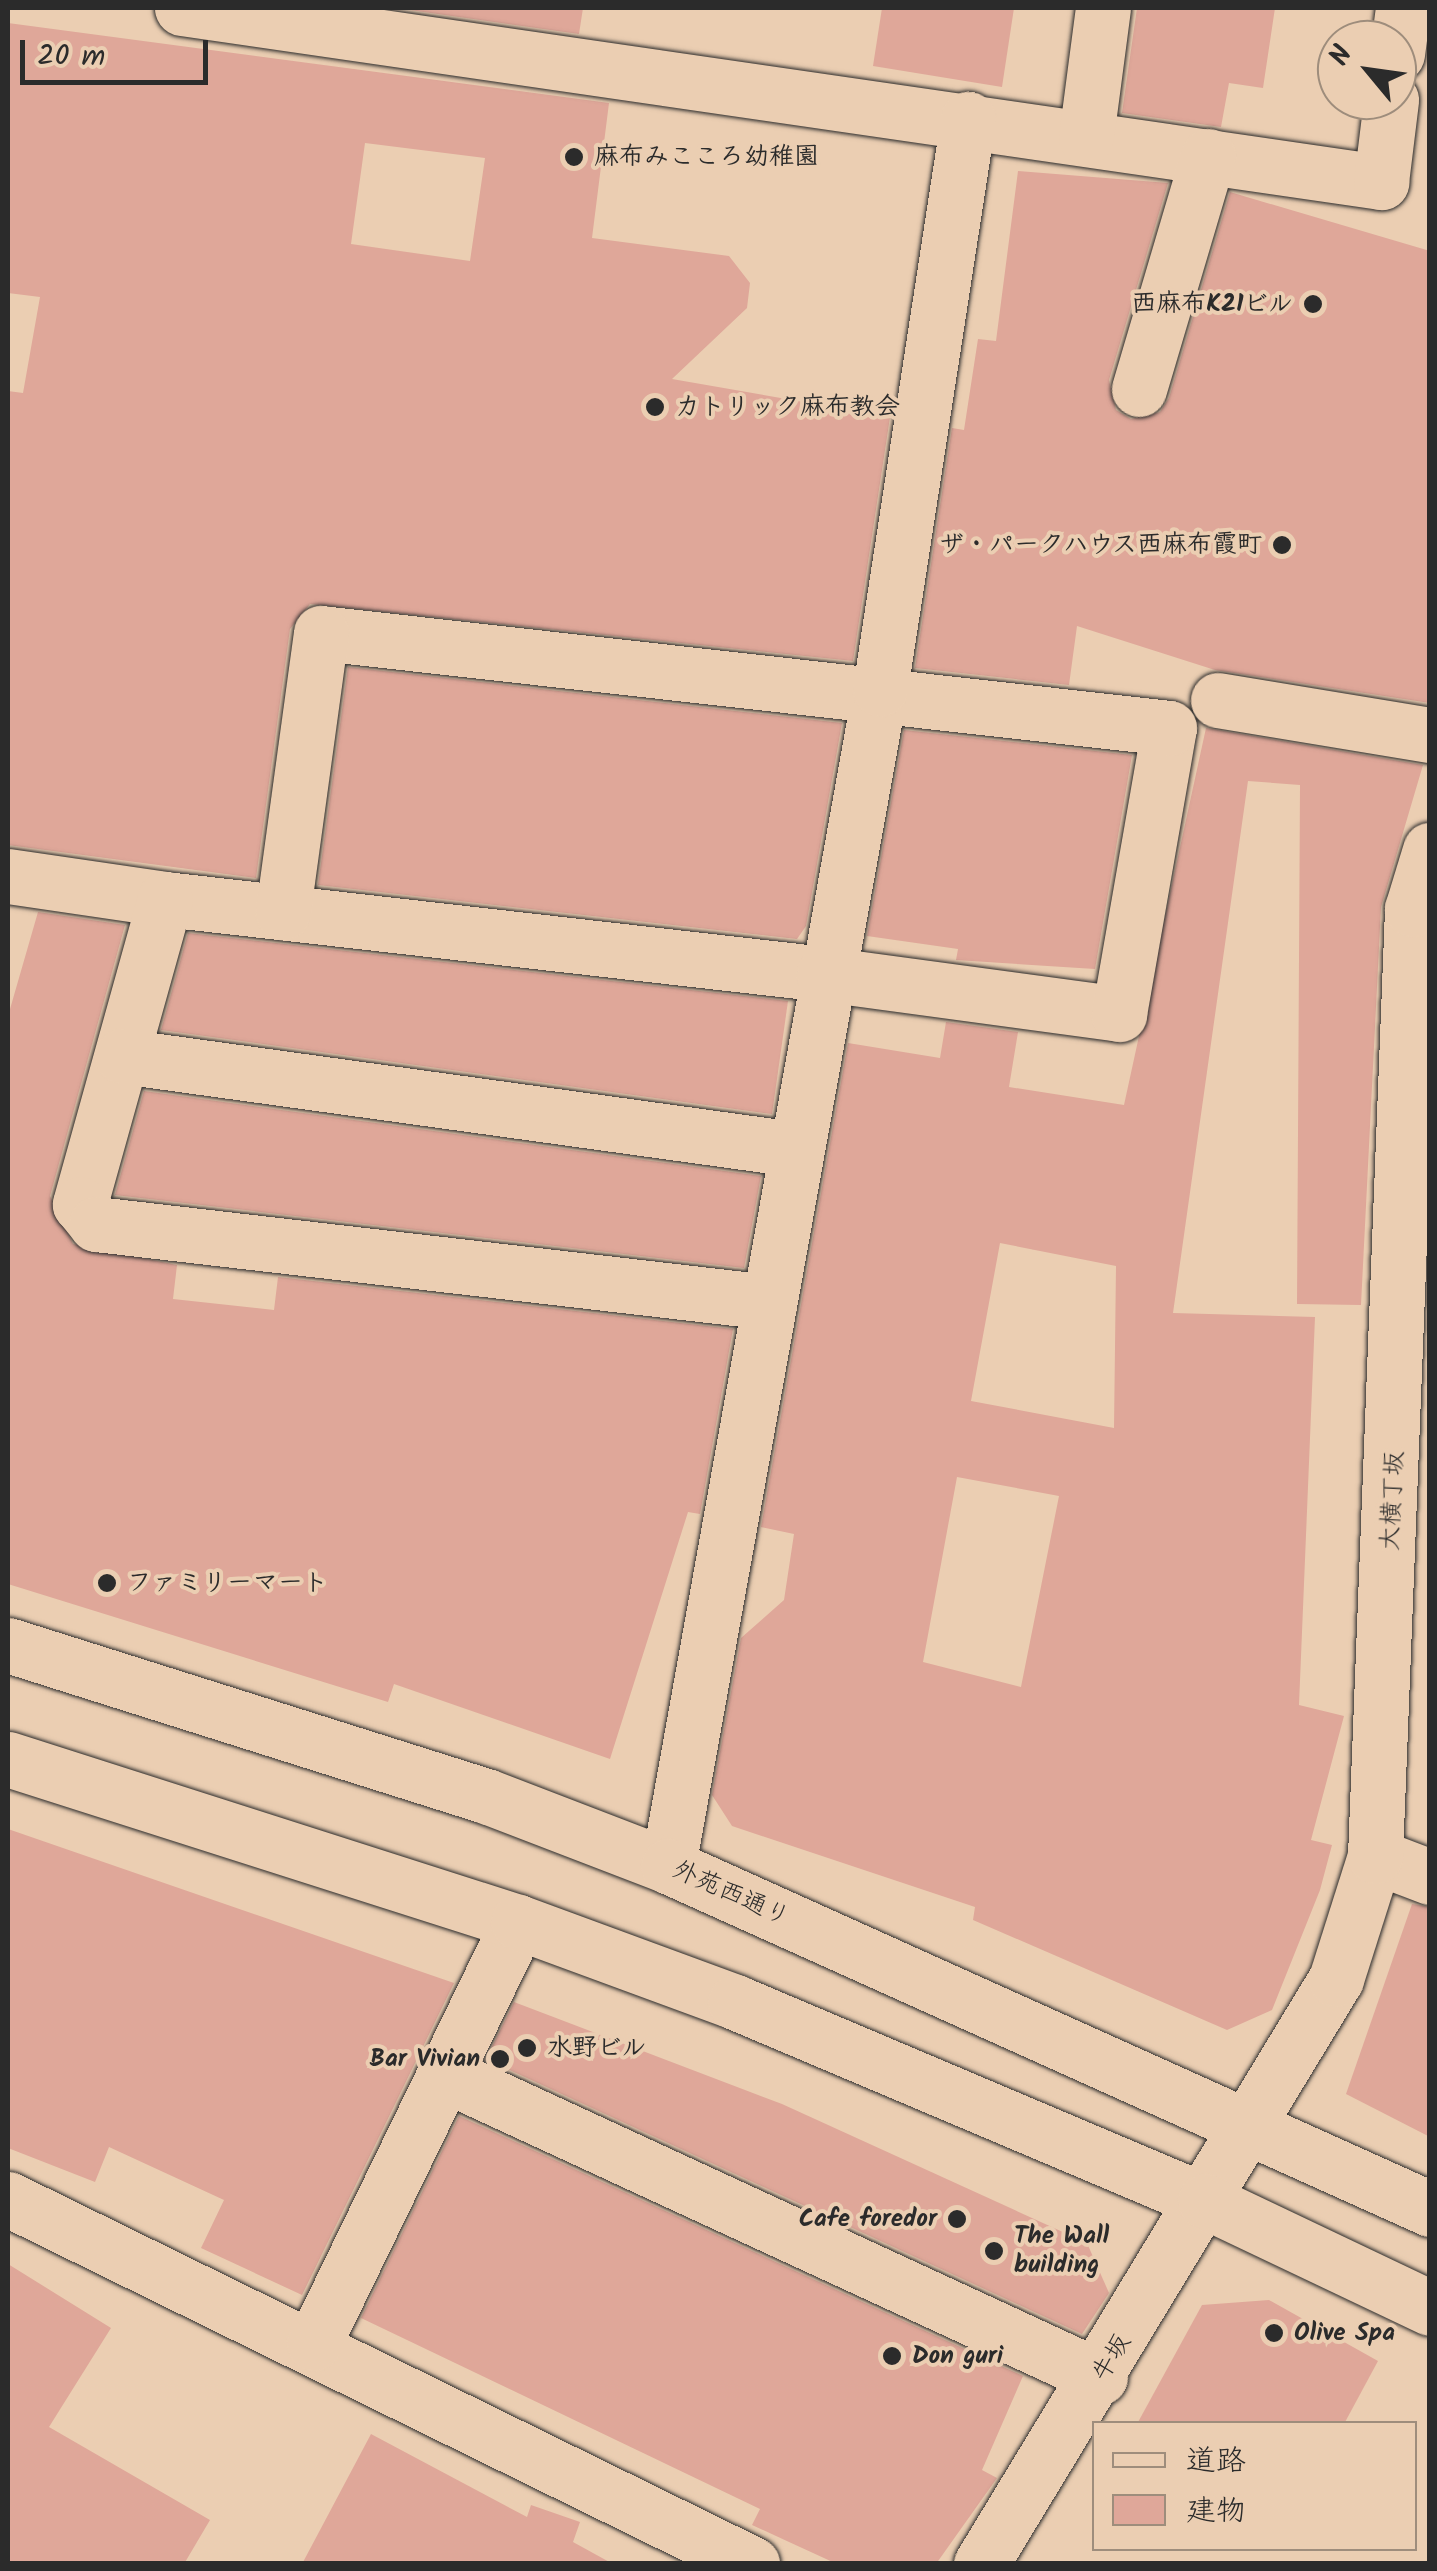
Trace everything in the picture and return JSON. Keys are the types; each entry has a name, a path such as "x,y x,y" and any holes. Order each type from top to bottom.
{"street":[{"path":"182,8 247,11 1381,182 1389,120"},
{"path":"1086,137 1103,8"},
{"path":"668,1866 824,974 880,688 968,120"},
{"path":"1140,390 1208,156"},
{"path":"8,876 165,899 824,974 1119,1014 1169,728 880,688 321,633 284,912"},
{"path":"1218,700 1430,735"},
{"name":"大横丁坂","path":"1250,2124 1336,1979 1375,1856 1412,909 1430,850"},
{"path":"165,899 80,1204 96,1224 769,1302"},
{"path":"122,1056 794,1149"},
{"name":"外苑西通り","path":"8,1645 486,1796 668,1866 1250,2124 1430,2209"},
{"path":"8,1759 518,1922 1206,2200 1430,2308"},
{"path":"1375,1856 1430,1877"},
{"path":"314,2343 450,2076 518,1922"},
{"path":"450,2076 1100,2377"},
{"name":"牛坂","path":"981,2564 1100,2377 1250,2124"},
{"path":"8,2198 314,2343 752,2564"}],"building":[{"path":"396,8 583,8 579,34"},
{"path":"882,8 1014,8 1002,87 873,66"},
{"path":"1137,8 1275,8 1263,88 1229,83 1221,127 1122,113"},
{"path":"8,23 609,103 592,238 729,256 750,283 747,308 672,379 890,417 853,661 310,604 290,629 256,878 8,845 8,391 23,393 40,297 8,293","holes":["365,143 485,158 470,261 351,244"]},
{"path":"1018,171 1168,183 1109,380 1116,410 1131,419 1160,412 1169,398 1230,192 1430,251 1430,703 1215,670 1077,626 1069,685 915,668 952,428 964,430 978,339 996,341"},
{"path":"348,667 842,723 806,926 797,939 318,885"},
{"path":"1206,728 1423,765 1381,907 1361,1305 1297,1304 1300,785 1248,781 1173,1313 1315,1317 1299,1705 1344,1716 1311,1840 1332,1845 1320,1890 1272,2010 1227,2030 973,1920 975,1907 732,1826 712,1795 741,1638 784,1600 794,1534 761,1527 848,1043 940,1058 946,1022 1018,1032 1009,1087 1124,1105","holes":["1000,1243 1116,1266 1114,1428 971,1401","957,1477 1059,1496 1021,1687 923,1662"]},
{"path":"904,730 1132,755 1095,969 956,960 958,949 867,936"},
{"path":"38,912 125,925 50,1196 73,1244 177,1265 173,1299 274,1310 278,1277 733,1329 700,1514 688,1512 610,1759 394,1684 388,1702 8,1584 8,1016"},
{"path":"188,933 788,1001 772,1114 161,1030"},
{"path":"144,1091 761,1176 744,1268 115,1195"},
{"path":"8,1829 454,1983 302,2295 201,2248 224,2200 109,2147 95,2182 8,2148"},
{"path":"1412,1904 1430,1907 1430,2137 1346,2094"},
{"path":"514,2002 782,2104 1087,2243 1109,2293 1082,2334 486,2059"},
{"path":"459,2116 1023,2376 982,2470 997,2478 936,2564 837,2564 752,2525 760,2509 361,2318"},
{"path":"8,2264 111,2328 49,2427 210,2520 184,2564 8,2564"},
{"path":"1269,2300 1378,2361 1346,2421 1139,2421 1202,2305"},
{"path":"371,2434 527,2517 531,2505 580,2522 573,2542 613,2564 302,2564"}],"place":[{"name":"麻布みこころ幼稚園","path":"574,157"},
{"name":"西麻布K21ビル","path":"1313,304"},
{"name":"カトリック麻布教会","path":"655,407"},
{"name":"ザ・パークハウス西麻布霞町","path":"1282,545"},
{"name":"ファミリーマート","path":"107,1583"},
{"name":"水野ビル","path":"527,2048"},
{"name":"Bar Vivian","path":"500,2059"},
{"name":"Cafe foredor","path":"957,2219"},
{"name":"The Wall building","path":"994,2251"},
{"name":"Olive Spa","path":"1274,2333"},
{"name":"Don guri","path":"892,2356"}]}
